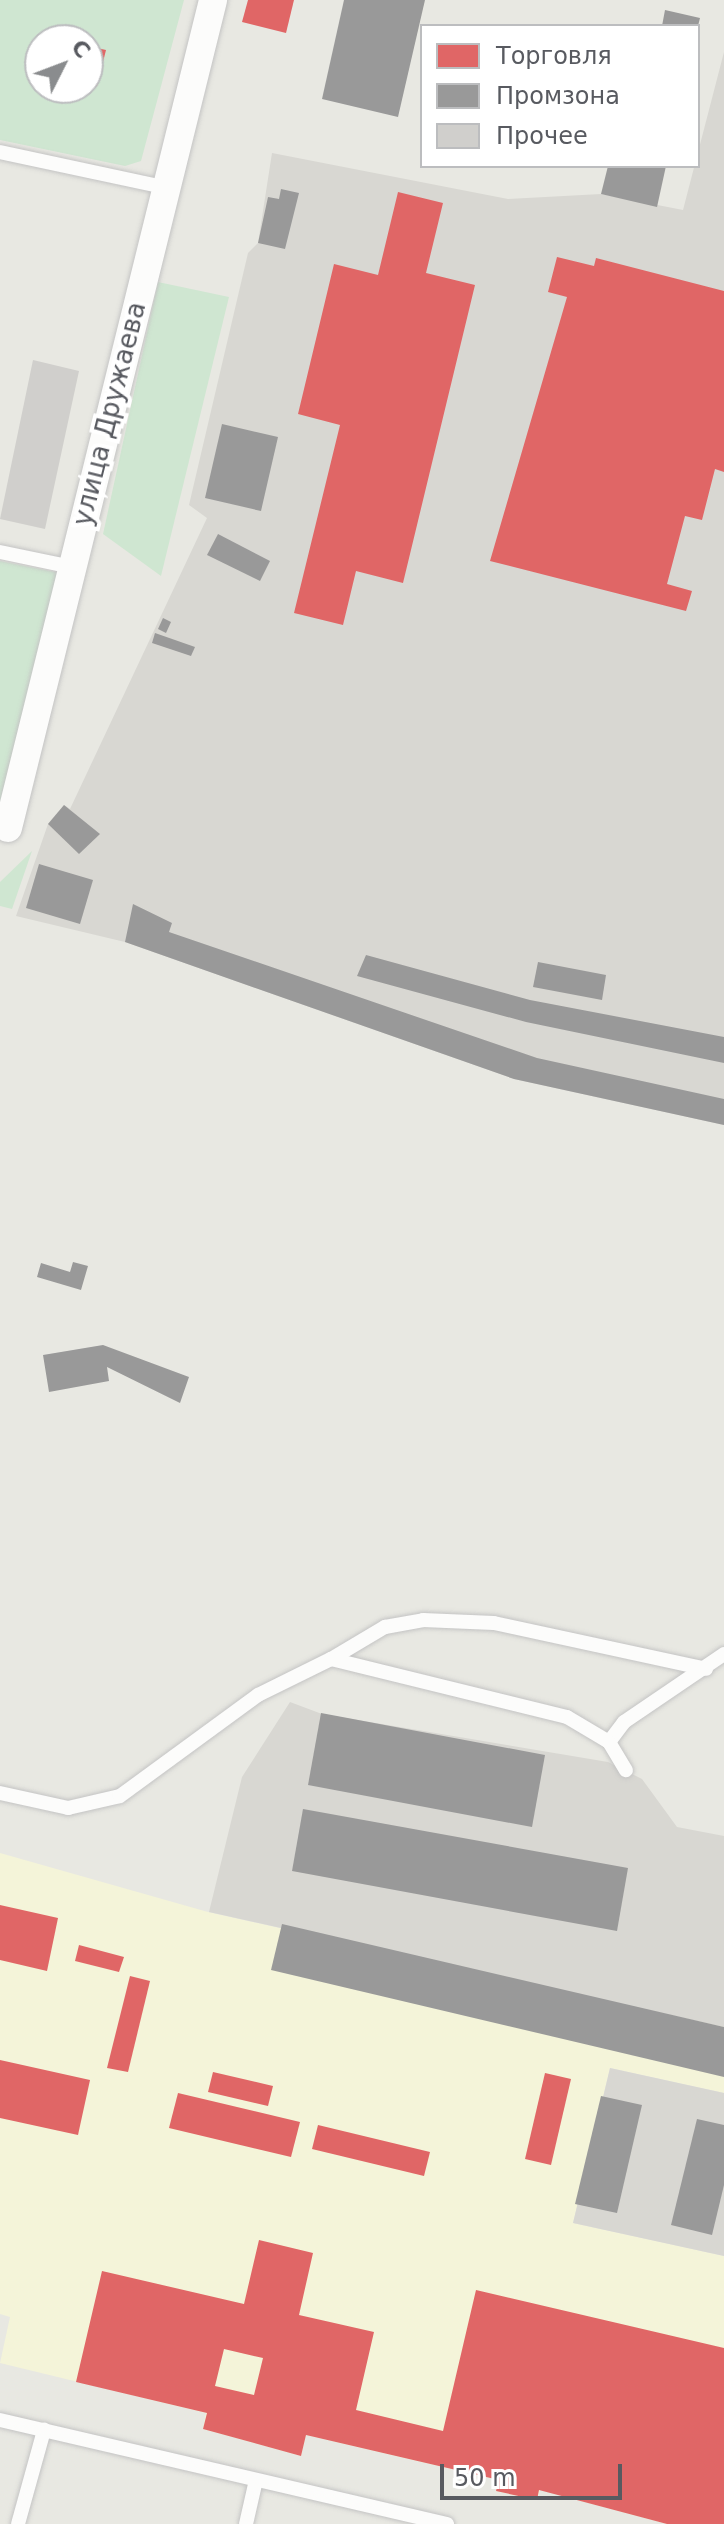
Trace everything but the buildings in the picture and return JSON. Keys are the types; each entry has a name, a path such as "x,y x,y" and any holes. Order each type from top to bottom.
{"street":[{"name":"улица Дружаева","path":"8,828 213,0"}],"lane":[{"path":"0,152 168,188"},
{"path":"0,552 72,567"},
{"path":"0,1793 68,1808 120,1796 258,1695 331,1659 385,1627 423,1620 494,1623 706,1669"},
{"path":"609,1742 624,1722 724,1654"},
{"path":"331,1659 567,1717 609,1742 626,1770"},
{"path":"0,2420 447,2524"},
{"path":"18,2524 44,2430"},
{"path":"246,2524 256,2480"}],"shaded area":[{"path":"0,0 184,0 141,161 125,166 0,140"},
{"path":"724,52 724,1125 514,1079 125,942 16,916 48,824 64,805 70,809 207,518 189,505 248,253 258,243 272,153 508,199 601,194 683,210 694,168 700,168 700,144"},
{"path":"158,282 229,297 161,576 103,534"},
{"path":"0,561 60,573 0,814"},
{"path":"32,851 12,909 0,906 0,882"},
{"path":"290,1702 322,1714 608,1762 642,1779 677,1827 724,1836 724,2027 209,1912 242,1777"},
{"path":"0,1853 208,1912 724,2027 724,2093 610,2068 573,2223 724,2256 724,2524 667,2524 540,2490 537,2500 496,2491 498,2480 306,2435 301,2456 203,2429 206,2413 0,2363 10,2317 0,2314"},
{"path":"610,2068 724,2093 724,2256 573,2223"}]}
